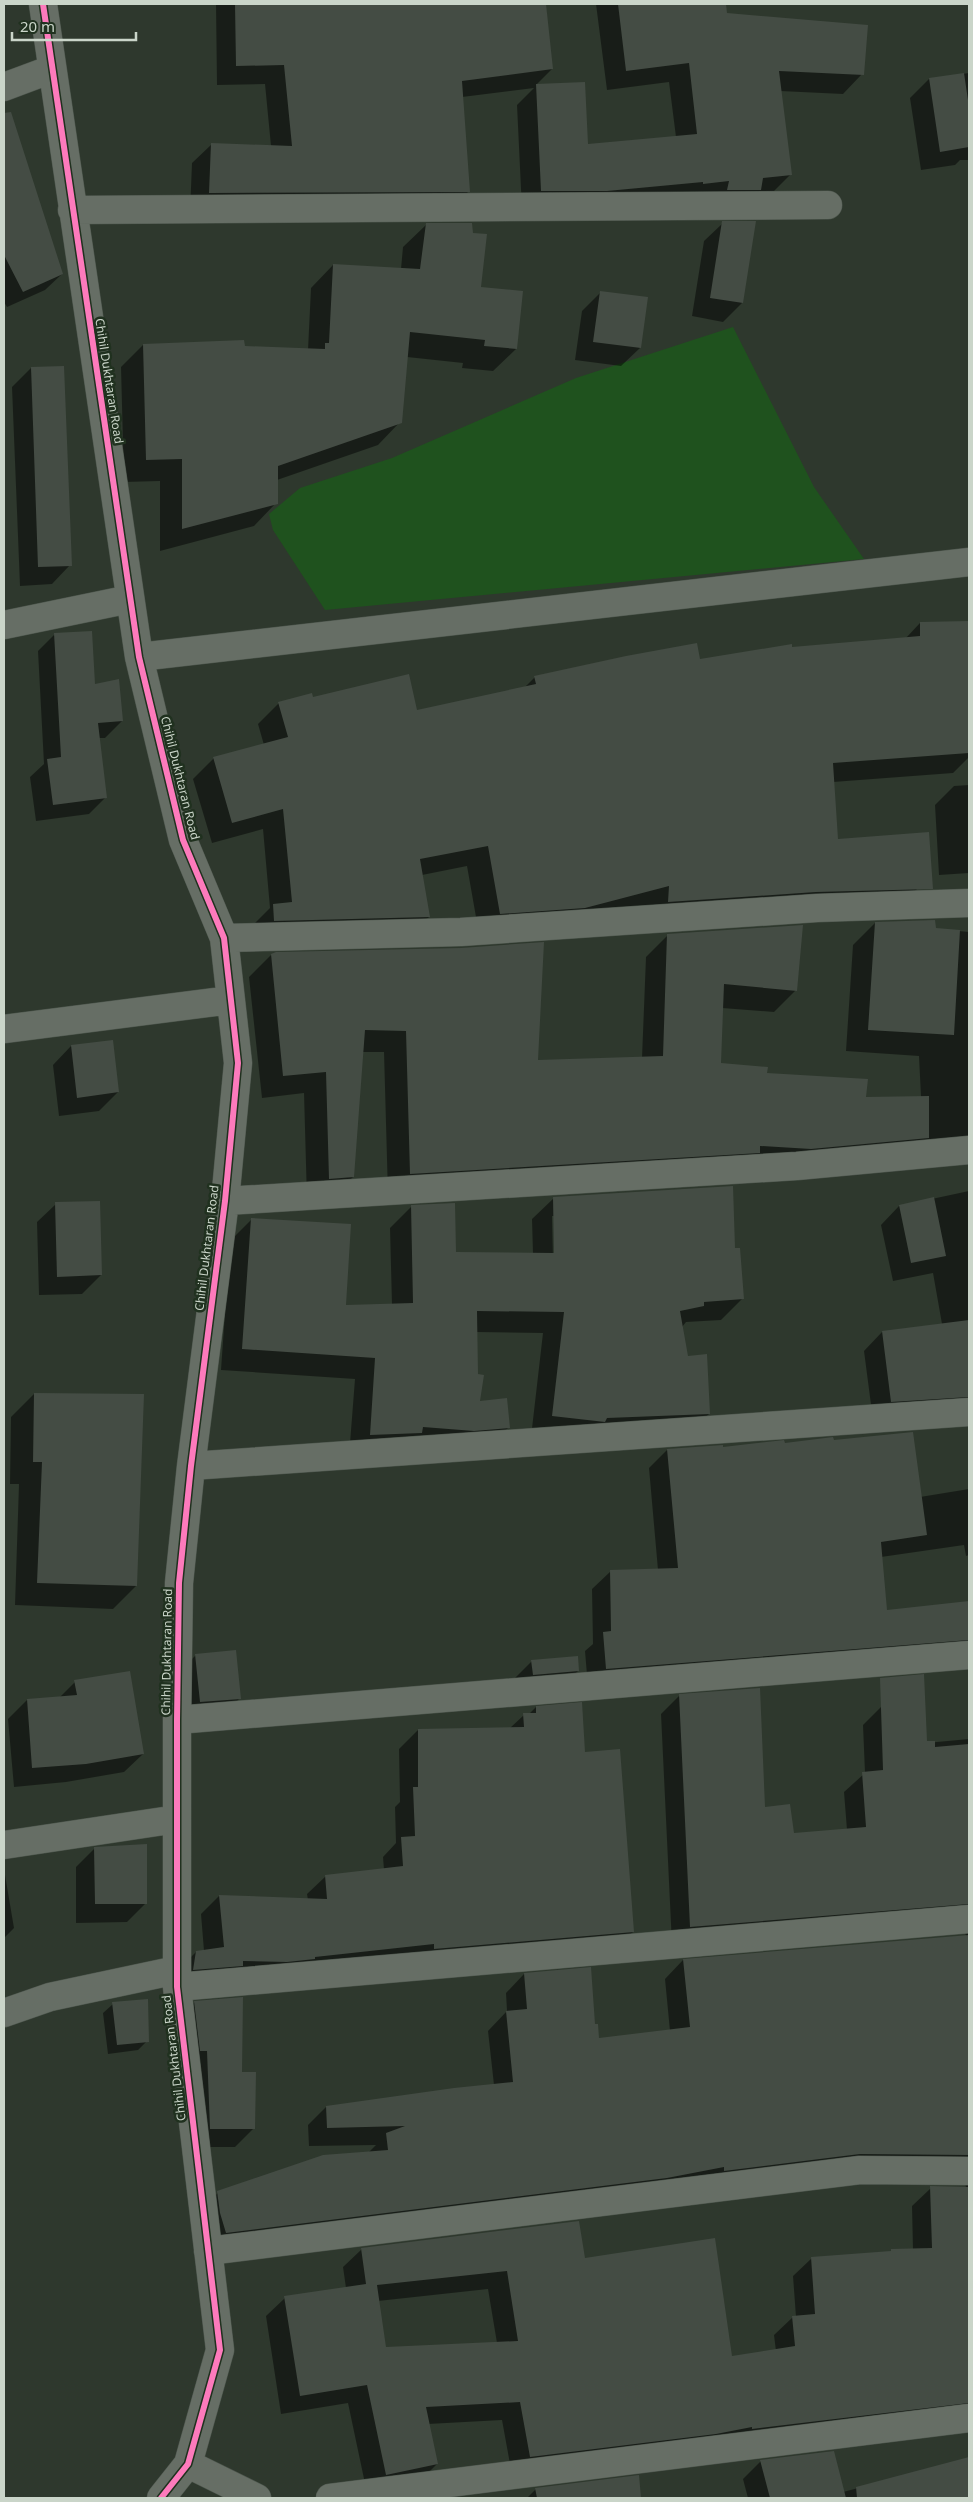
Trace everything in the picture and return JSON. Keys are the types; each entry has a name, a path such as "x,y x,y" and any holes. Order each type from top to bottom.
{"street":[{"name":"Chihil Dukhtaran Road","path":"43,4 139,657 183,840 224,938 238,1064 225,1201 191,1466 179,1583 177,1720 177,1979 220,2350 188,2464 165,2496"},
{"path":"4,87 52,70"},
{"path":"72,210 828,205"},
{"path":"139,657 969,562"},
{"path":"4,625 130,599"},
{"path":"224,938 461,932 817,908 969,903"},
{"path":"4,1029 231,1000"},
{"path":"225,1201 797,1166 969,1150"},
{"path":"191,1466 969,1412"},
{"path":"177,1720 969,1655"},
{"path":"4,1846 177,1819"},
{"path":"4,2013 50,1997 177,1979 969,1919"},
{"path":"208,2251 860,2170 969,2171"},
{"path":"330,2498 969,2418"},
{"path":"188,2464 257,2498"}],"green space":[{"path":"733,327 814,487 864,559 325,610 273,530 269,514 300,488 392,458 576,378"}],"building":[{"path":"235,4 546,4 553,69 462,81 470,192 209,193 211,143 292,146 284,65 236,66"},
{"path":"618,4 726,4 727,13 868,25 864,75 779,71 792,175 763,178 761,190 727,190 729,181 607,191 541,191 536,84 585,82 588,144 697,134 689,63 626,71"},
{"path":"964,73 969,107 969,147 940,152 929,78"},
{"path":"11,112 63,274 23,292 4,255 4,113"},
{"path":"722,221 756,221 743,303 710,298"},
{"path":"426,223 472,223 473,233 487,234 481,287 523,291 517,349 484,346 485,340 410,332 402,423 278,466 278,504 182,529 182,459 146,460 143,344 244,340 245,346 325,349 325,343 329,343 333,264 420,269"},
{"path":"600,291 648,297 641,348 593,342"},
{"path":"64,366 72,566 38,567 31,367"},
{"path":"969,621 969,753 833,763 838,839 929,832 933,889 816,892 668,902 669,886 585,908 500,914 488,846 420,859 430,917 274,921 273,904 292,902 283,809 232,823 213,757 288,737 278,702 312,693 313,697 409,674 417,710 536,684 534,676 697,643 700,659 792,644 792,647 920,636 920,622"},
{"path":"92,631 95,684 119,679 123,721 98,723 107,798 53,805 47,759 61,757 54,633"},
{"path":"935,920 936,928 960,930 954,1035 868,1030 875,922"},
{"path":"803,925 797,991 724,984 721,1063 768,1067 767,1073 868,1079 866,1097 929,1096 929,1138 811,1149 760,1146 760,1153 410,1174 406,1031 365,1030 354,1177 329,1179 326,1072 283,1076 271,954 276,952 461,948 544,942 538,1060 663,1056 667,934"},
{"path":"113,1040 119,1092 77,1098 71,1045"},
{"path":"733,1186 735,1248 740,1248 744,1299 704,1302 704,1306 680,1311 688,1356 707,1354 710,1414 607,1418 605,1422 552,1416 564,1312 477,1311 478,1374 484,1375 480,1401 507,1398 510,1428 474,1431 423,1427 422,1433 370,1435 375,1358 242,1349 251,1218 351,1224 346,1305 413,1303 411,1205 455,1203 456,1252 554,1253 553,1197"},
{"path":"934,1197 946,1256 911,1263 899,1205"},
{"path":"100,1201 102,1275 57,1277 55,1202"},
{"path":"969,1320 969,1397 891,1402 882,1331"},
{"path":"34,1393 144,1394 137,1586 37,1583 42,1462 33,1462"},
{"path":"913,1432 927,1535 881,1542 887,1610 969,1601 969,1640 606,1669 603,1632 611,1631 610,1570 678,1568 667,1449 723,1445 723,1447 784,1440 785,1443 833,1437 834,1440"},
{"path":"236,1650 241,1699 200,1702 195,1654"},
{"path":"578,1656 579,1671 533,1675 531,1660"},
{"path":"130,1671 144,1754 86,1764 32,1768 27,1699 77,1695 74,1680"},
{"path":"924,1674 927,1741 935,1741 935,1747 969,1744 969,1904 690,1927 679,1694 760,1688 765,1807 790,1804 794,1833 866,1827 862,1772 883,1770 880,1678"},
{"path":"582,1702 585,1752 620,1749 634,1932 434,1949 434,1944 315,1957 315,1959 287,1962 243,1961 243,1966 193,1970 196,1951 224,1947 219,1895 327,1899 325,1875 403,1866 401,1837 415,1836 413,1787 418,1787 418,1729 524,1727 523,1713 536,1713 536,1706"},
{"path":"147,1844 147,1904 95,1904 94,1847"},
{"path":"969,1935 969,2155 860,2154 724,2171 724,2167 667,2178 226,2233 220,2213 217,2191 323,2155 388,2150 386,2133 405,2126 327,2128 326,2106 454,2088 513,2082 506,2011 527,2009 524,1973 591,1967 595,2024 598,2024 599,2038 690,2027 683,1959"},
{"path":"243,1997 242,2072 256,2072 255,2129 210,2129 207,2051 200,2051 194,2001"},
{"path":"148,1999 149,2042 117,2045 112,2002"},
{"path":"930,2186 969,2187 969,2403 752,2429 752,2427 716,2434 530,2457 520,2402 426,2407 438,2464 386,2475 367,2385 300,2396 284,2296 366,2284 361,2248 579,2221 585,2258 715,2238 732,2356 795,2346 792,2316 815,2314 811,2257 891,2251 891,2249 932,2248","holes":["507,2271 518,2341 386,2347 377,2285"]},
{"path":"834,2451 846,2498 770,2498 760,2460"},
{"path":"969,2457 969,2498 857,2498 856,2487"},
{"path":"639,2475 641,2498 537,2498 535,2488"}],"cycle path":[{"path":"43,4 139,657 183,840 224,938 238,1063 225,1201 191,1466 179,1583 177,1720 177,1987 220,2350 188,2464 161,2498"}]}
